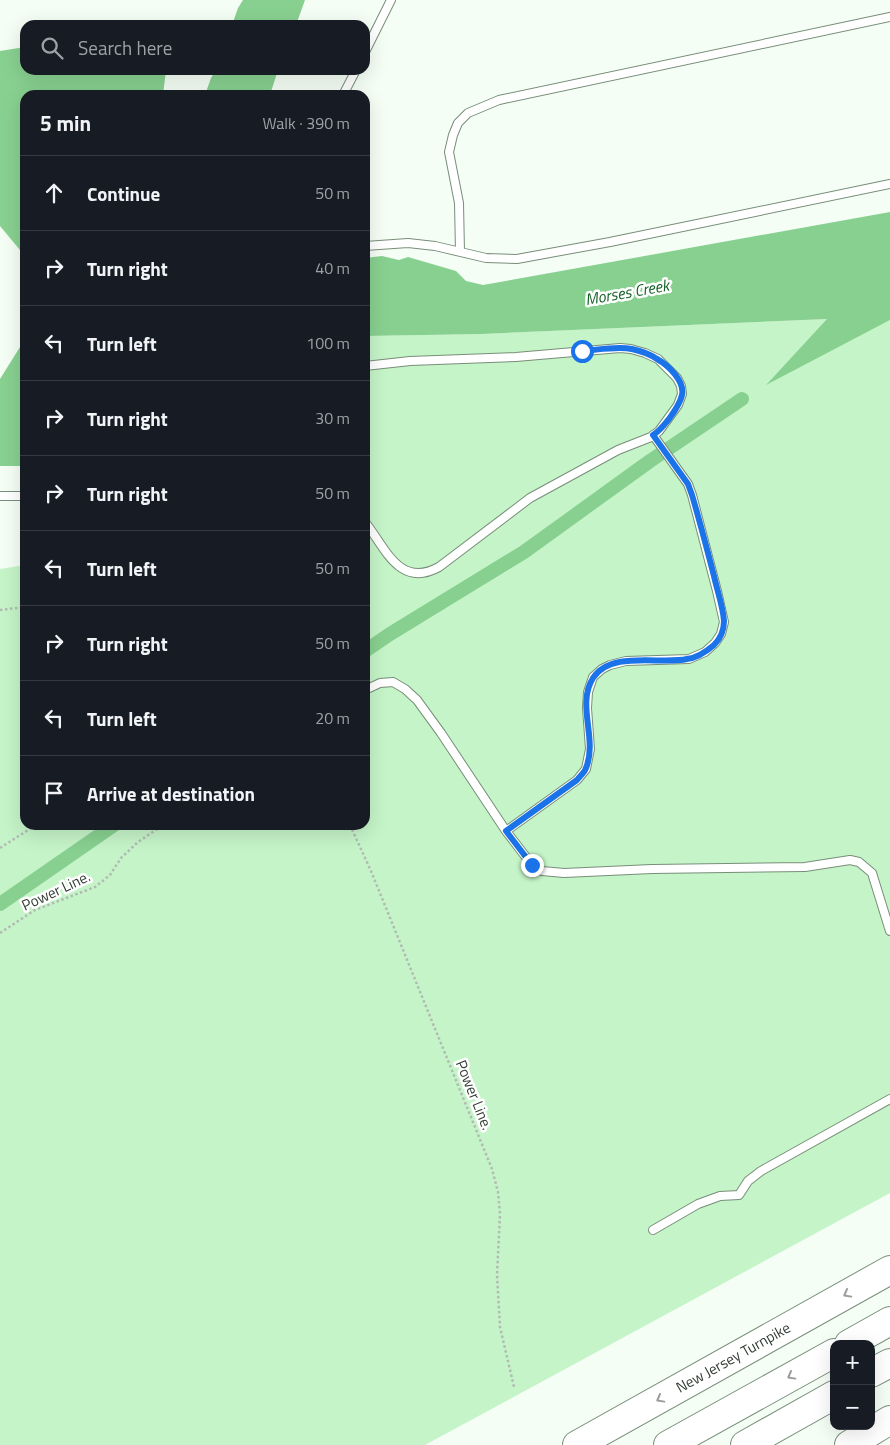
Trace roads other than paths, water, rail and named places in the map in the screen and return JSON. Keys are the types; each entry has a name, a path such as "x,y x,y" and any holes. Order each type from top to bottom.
{"highway":[{"name":"New Jersey Turnpike","path":"577,1445 890,1270"},
{"path":"857,1340 890,1321"},
{"path":"668,1445 830,1354"},
{"path":"875,1371 890,1362"},
{"path":"745,1445 830,1396"},
{"path":"849,1445 890,1420"},
{"path":"857,1445 890,1434"}],"lane":[{"path":"370,42 391,0"},
{"path":"460,252 459,203 449,152 458,123 468,112 499,100 890,17"},
{"path":"346,90 353,75"},
{"path":"370,246 408,242 435,246 486,258 526,258 890,184"},
{"path":"370,365 410,361 516,357 620,348 631,349 658,359 674,374 681,386 682,394 678,405 659,431 618,450 530,498 439,567 424,573 409,572 400,568 388,556 370,529"},
{"path":"506,831 577,780 586,769 590,749 586,708 588,692 594,677 602,669 610,664 626,661 688,659 705,652 715,644 721,634 724,622 721,606 692,495 688,484 653,435"},
{"path":"0,496 20,496"},
{"path":"370,688 380,683 393,682 405,689 417,700 506,831 532,865 542,870 551,873 564,873 652,869 805,868 850,860 859,862 872,873 890,931"},
{"path":"653,1230 698,1204 720,1196 739,1196 748,1181 761,1171 890,1100"}],"water":[{"path":"243,0 305,0 298,20 234,20"},
{"path":"20,48 20,75 165,75 164,90 20,90 20,250 0,226 0,51"},
{"path":"213,75 276,75 272,90 207,90"},
{"name":"Morses Creek","path":"890,212 890,320 766,385 827,319 482,334 370,336 370,257 382,256 399,260 408,257 456,271 466,281 483,285"},
{"path":"20,347 20,466 0,466 0,379"}],"waterway":[{"path":"370,648 524,552 650,461 742,399"},
{"path":"0,904 107,830"}]}
